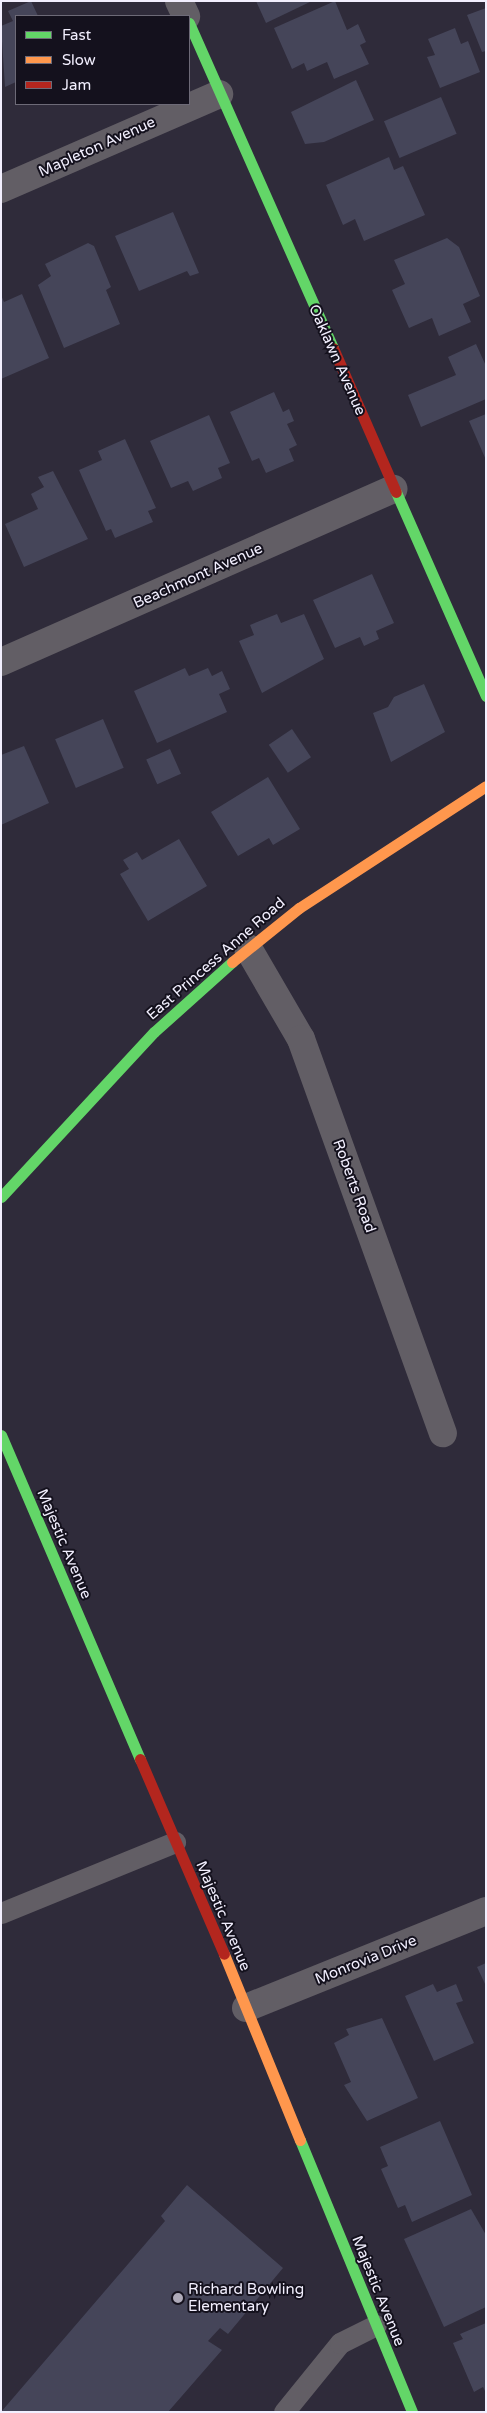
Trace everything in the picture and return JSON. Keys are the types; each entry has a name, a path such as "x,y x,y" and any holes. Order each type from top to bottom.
{"street":[{"path":"179,1 186,15"},
{"name":"Oaklawn Avenue","path":"190,25 486,696"},
{"name":"Mapleton Avenue","path":"1,189 220,94"},
{"name":"Beachmont Avenue","path":"1,662 394,489"},
{"name":"East Princess Anne Road","path":"1,1197 154,1032 248,948 298,908 486,786"},
{"name":"Roberts Road","path":"248,948 301,1039 443,1432"},
{"name":"Majestic Avenue","path":"1,1435 246,2008 412,2412"},
{"name":"Monrovia Drive","path":"246,2008 486,1911"}],"lane":[{"path":"1,1913 175,1842"},
{"path":"284,2412 340,2343 376,2326"}],"building":[{"path":"31,1 38,15 15,15 15,82 5,87 1,26 13,21 8,11"},
{"path":"256,1 312,1 266,23"},
{"path":"335,1 347,30 358,24 366,42 360,45 369,64 334,79 327,62 307,71 304,63 292,69 274,28"},
{"path":"486,8 486,51 482,52 467,15"},
{"path":"455,28 461,44 468,41 480,72 440,88 427,57 435,55 428,39"},
{"path":"356,80 374,120 324,142 305,144 291,112"},
{"path":"441,97 457,134 400,158 384,121"},
{"path":"389,157 394,170 403,166 425,215 364,241 355,219 343,225 326,185"},
{"path":"173,212 199,273 190,276 187,271 139,291 115,236"},
{"path":"447,238 459,247 480,296 463,304 471,322 439,336 432,318 409,328 392,290 405,284 394,260"},
{"path":"88,243 94,246 111,287 106,290 120,324 64,348 38,285 51,276 45,264"},
{"path":"22,294 49,358 1,379 1,295 4,302"},
{"path":"476,344 486,366 486,399 421,427 408,395 456,375 448,357"},
{"path":"274,392 283,412 289,409 294,421 287,424 297,445 289,449 294,461 266,473 259,458 252,461 230,412"},
{"path":"486,414 486,460 469,421"},
{"path":"209,415 230,463 218,468 222,478 193,491 188,481 171,488 150,441"},
{"path":"125,439 156,508 148,511 153,522 115,538 111,529 106,531 79,470 102,460 98,451"},
{"path":"53,471 88,539 24,567 5,524 38,509 31,494 44,487 38,477"},
{"path":"372,574 394,623 376,631 379,639 364,646 360,637 335,648 313,600"},
{"path":"277,614 281,623 304,614 324,659 262,693 239,641 254,635 250,625"},
{"path":"185,668 189,676 208,668 212,676 222,671 230,689 219,694 227,712 157,743 134,691"},
{"path":"424,684 445,732 391,762 373,713 388,707 394,697"},
{"path":"103,719 124,768 76,788 55,739"},
{"path":"292,729 311,757 288,773 269,745"},
{"path":"24,746 49,803 1,825 1,755"},
{"path":"170,749 181,774 157,784 146,760"},
{"path":"268,777 300,829 273,845 269,838 238,856 211,812"},
{"path":"179,839 207,886 148,921 120,874 129,869 123,860 137,852 142,860"},
{"path":"486,1963 486,1986 477,1967"},
{"path":"433,1984 437,1992 456,1984 463,2001 456,2003 474,2043 434,2061 405,1996"},
{"path":"382,2018 418,2098 367,2121 344,2085 351,2082 334,2043 349,2035 346,2029"},
{"path":"440,2121 472,2195 412,2222 405,2205 398,2208 381,2169 388,2166 380,2147"},
{"name":"Richard Bowling Elementary","path":"187,2185 283,2268 228,2334 220,2328 208,2341 222,2350 168,2412 1,2412 165,2221 161,2216"},
{"path":"471,2209 486,2235 486,2307 444,2327 404,2239"},
{"path":"486,2323 486,2393 483,2387 474,2392 453,2343 463,2339 460,2334"}],"traffic: fast":[{"path":"190,25 333,348"},
{"path":"396,492 486,696"},
{"path":"1,1197 154,1032 232,962"},
{"path":"1,1435 140,1759"},
{"path":"300,2140 412,2412"}],"traffic: slow":[{"path":"232,962 299,908 486,786"},
{"path":"224,1954 300,2140"}],"traffic: jam":[{"path":"333,348 396,492"},
{"path":"140,1759 224,1954"}],"place":[{"name":"Richard Bowling Elementary","path":"178,2298"}]}
